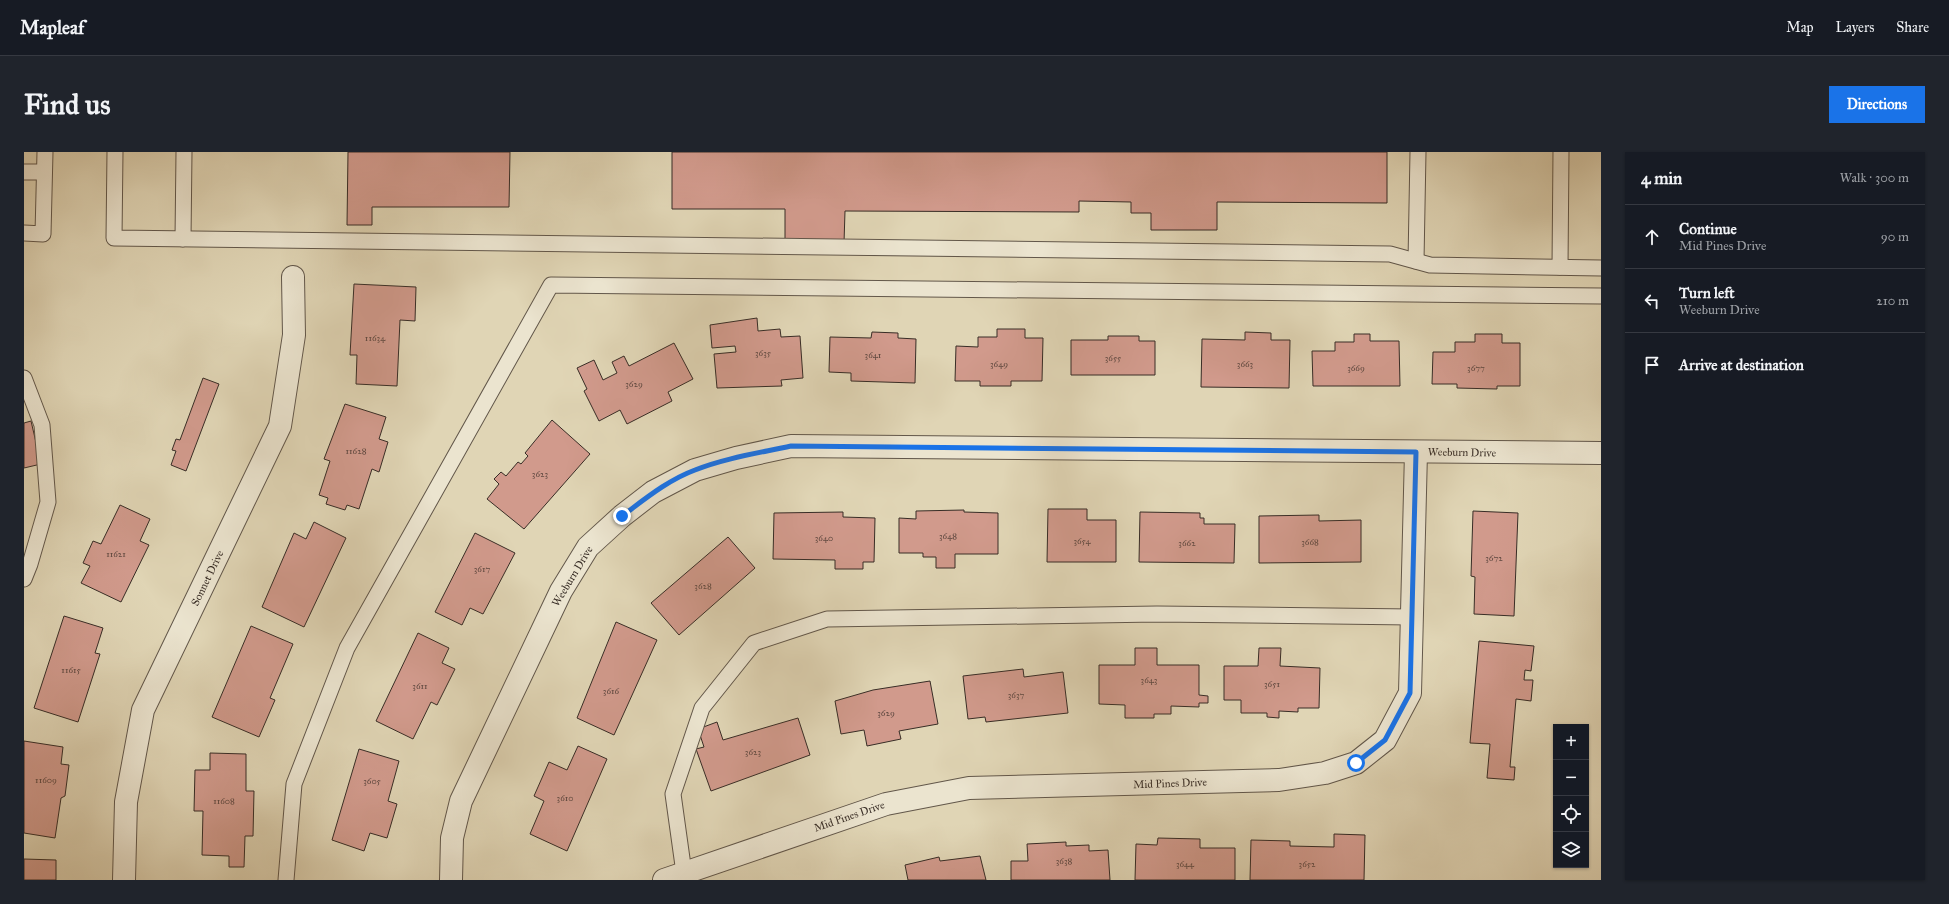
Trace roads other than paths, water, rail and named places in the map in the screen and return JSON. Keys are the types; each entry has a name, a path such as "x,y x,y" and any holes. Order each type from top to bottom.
{"street":[{"name":"Sonnet Drive","path":"124,880 126,802 143,710 280,426 294,335 293,277"},
{"name":"Weeburn Drive","path":"452,880 452,838 461,802 561,591 588,547 622,516 653,492 695,470 736,458 791,446 1601,453"},
{"name":"Mid Pines Drive","path":"674,877 886,804 970,788 1279,780 1325,773 1356,763 1385,740 1410,693 1416,452"}],"lane":[{"path":"24,233 43,234 45,152"},
{"path":"115,152 114,238 1390,254 1430,265 1601,268"},
{"path":"183,239 184,152"},
{"path":"1416,262 1418,152"},
{"path":"1560,267 1561,152"},
{"path":"24,172 44,172"},
{"path":"286,880 294,784 347,648 551,284 1601,296"},
{"path":"24,378 42,425 48,502 30,564 24,579"},
{"path":"674,877 673,794 702,708 754,643 827,619 1157,614 1412,617"}]}
